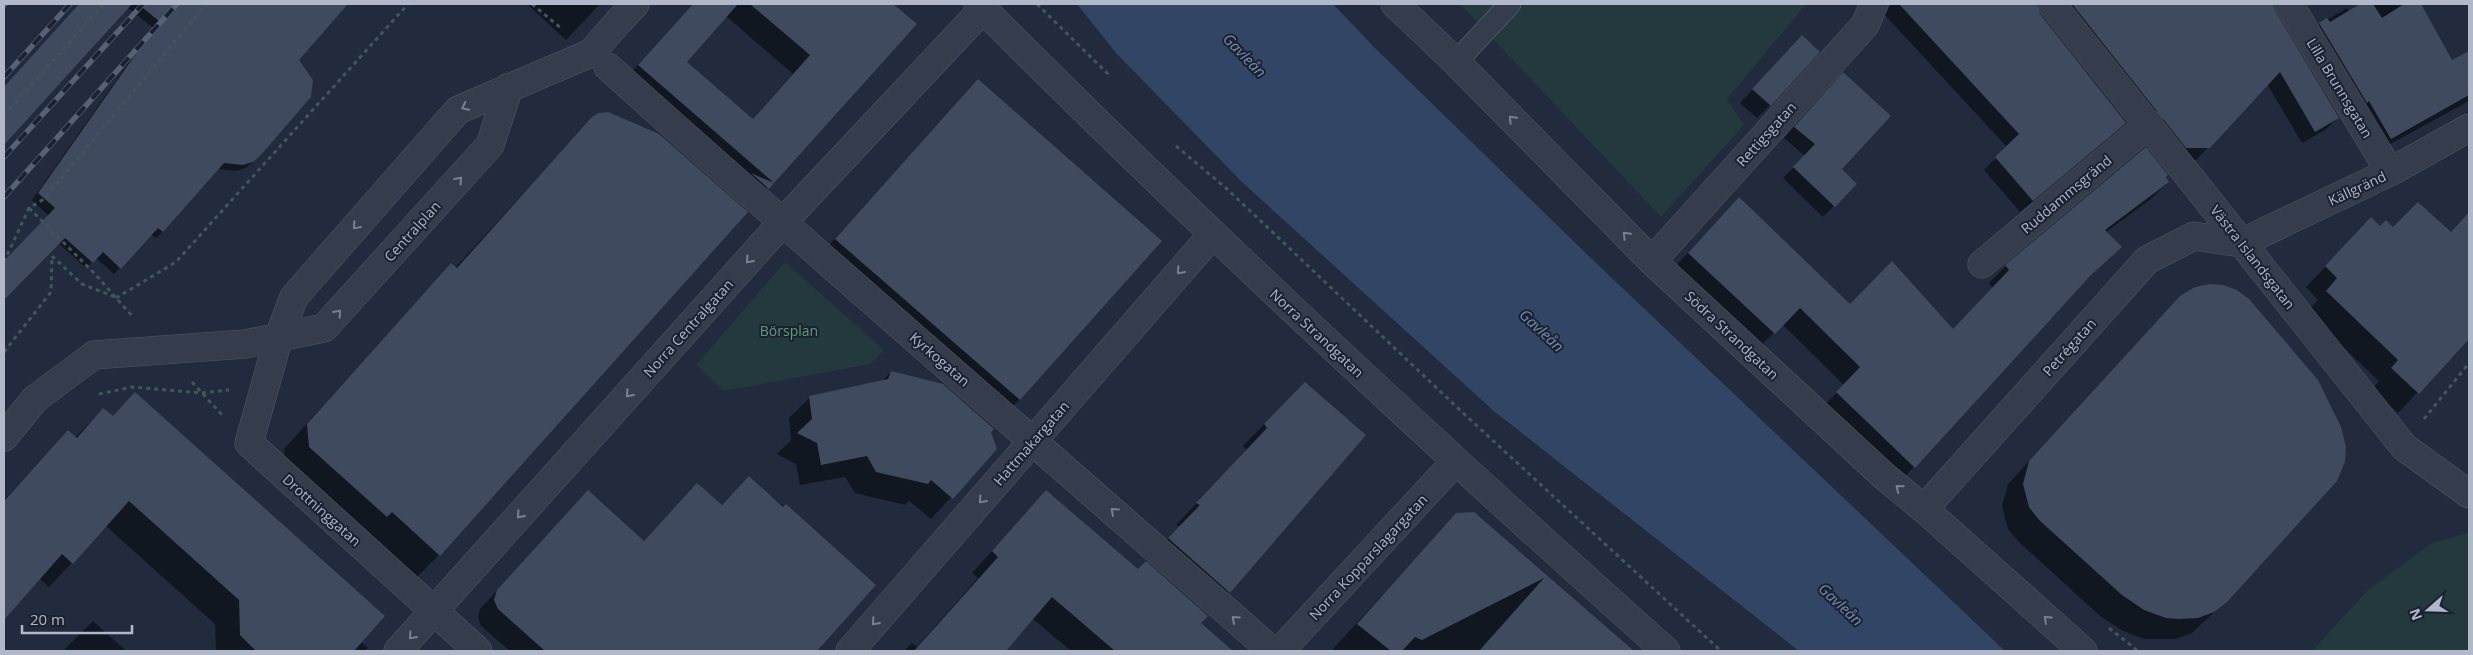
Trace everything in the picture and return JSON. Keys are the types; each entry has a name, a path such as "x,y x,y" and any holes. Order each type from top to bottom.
{"street":[{"name":"Södra Strandgatan","path":"1395,4 1456,62 1652,261 1884,476 1924,509 2083,651"},
{"name":"Rettigsgatan","path":"1652,261 1865,25 1874,4"},
{"name":"Västra Islandsgatan","path":"2052,4 2404,447 2469,494"},
{"name":"Lilla Brunnsgatan","path":"2289,4 2390,172"},
{"name":"Norra Centralgatan","path":"398,651 980,6"},
{"name":"Norra Strandgatan","path":"980,6 1212,235 1455,462 1666,651"},
{"path":"249,444 279,336 294,297 458,110 509,87 599,60 627,13"},
{"name":"Kyrkogatan","path":"599,60 782,224 1034,440 1272,651"},
{"name":"Centralplan","path":"35,399 94,355 245,344 324,328 490,145 509,87"},
{"name":"Ruddammsgränd","path":"1982,264 2149,124"},
{"name":"Källgränd","path":"2241,243 2390,172 2469,128"},
{"name":"Hattmakargatan","path":"850,651 1212,235"},
{"name":"Petrégatan","path":"1924,509 2147,260 2194,236 2241,243"},
{"path":"4,423 35,399"},
{"path":"4,437 35,399"},
{"name":"Drottninggatan","path":"249,444 478,651"},
{"name":"Norra Kopparslagargatan","path":"1280,651 1455,462"}],"lane":[{"path":"1456,62 1510,4"}],"path":[{"path":"4,7 7,4"},
{"path":"4,115 104,4"},
{"path":"4,262 29,208 44,199 206,4"},
{"path":"116,298 176,262 408,4"},
{"path":"1037,4 1109,75"},
{"path":"1176,146 1227,189 1462,412 1721,651"},
{"path":"29,208 116,298"},
{"path":"4,352 52,292 52,256 82,284 116,298"},
{"path":"2404,447 2469,363"},
{"path":"190,379 249,444"},
{"path":"97,394 132,387 202,393 264,387"}],"green space":[{"path":"1460,4 1806,4 1727,99 1744,125 1661,217"},
{"name":"Börsplan","path":"785,262 884,350 870,364 724,391 696,365"},
{"path":"2469,533 2469,651 2312,651 2368,590 2432,543"}],"water":[{"name":"Gavleån","path":"1077,4 1333,4 1375,48 1596,263 2005,651 1799,651 1495,412 1242,182 1116,53"}],"building":[{"path":"79,4 132,4 4,145 4,87"},
{"path":"138,4 348,4 299,60 313,80 311,97 260,156 253,162 243,165 224,163 163,232 158,228 121,269 103,252 93,263 65,238 6,298 4,296 4,261 55,208 38,193 159,21"},
{"path":"693,4 738,4 687,62 753,119 810,55 750,4 893,4 917,24 774,183 638,65"},
{"path":"1899,4 2037,4 2040,14 2126,123 2033,201 1995,157 2019,134"},
{"path":"2072,4 2273,4 2339,118 2315,132 2280,72 2210,148 2186,148"},
{"path":"2360,4 2373,4 2382,18 2404,4 2421,4 2452,60 2469,51 2469,95 2391,139 2319,23 2327,18 2330,22"},
{"path":"1802,35 1820,52 1771,106 1752,89"},
{"path":"1843,72 1891,116 1842,169 1857,184 1835,207 1793,167 1815,144 1794,127"},
{"path":"978,79 1162,241 1020,400 835,239"},
{"path":"608,112 659,134 748,212 440,556 392,512 387,517 309,447 307,424 451,263 457,268 591,118 598,113"},
{"path":"2146,147 2168,175 2166,177 2169,182 2105,230 2122,247 2090,276 1915,468 1836,392 1860,367 1800,308 1775,334 1688,253 1739,197 1850,304 1892,261 1953,329 2009,270 2005,265"},
{"path":"751,173 774,183 769,189"},
{"path":"2418,202 2451,232 2469,212 2469,339 2419,394 2391,368 2398,360 2326,291 2337,278 2325,266 2371,217 2380,226 2386,220 2393,227"},
{"path":"2210,284 2223,285 2237,290 2249,299 2318,380 2341,427 2346,447 2345,462 2337,481 2227,602 2214,612 2198,618 2166,618 2144,610 2122,595 2039,520 2029,507 2023,484 2029,461 2180,296 2195,287"},
{"path":"891,371 943,384 994,429 991,432 997,449 953,499 931,480 928,484 876,472 867,456 821,465 817,443 797,433 812,419 809,396 888,379"},
{"path":"1305,382 1366,435 1230,593 1168,538 1200,505 1196,503 1267,428 1264,424"},
{"path":"135,392 385,616 354,651 256,651 240,635 239,600 129,501 73,564 62,554 4,620 4,501 68,430 77,438 103,408 113,416"},
{"path":"749,476 783,507 786,504 876,585 817,651 545,651 498,609 494,600 497,590 588,490 644,541 697,483 722,505"},
{"path":"1046,490 1138,569 1146,561 1208,616 1201,623 1233,651 1115,651 1052,597 1006,651 914,651 998,557 992,551"},
{"path":"1474,512 1634,651 1479,651 1544,578 1422,640 1415,637 1402,651 1391,651 1357,624 1456,513"}],"railway":[{"path":"4,77 70,4"},
{"path":"4,157 143,4"},
{"path":"4,197 177,4"}]}
